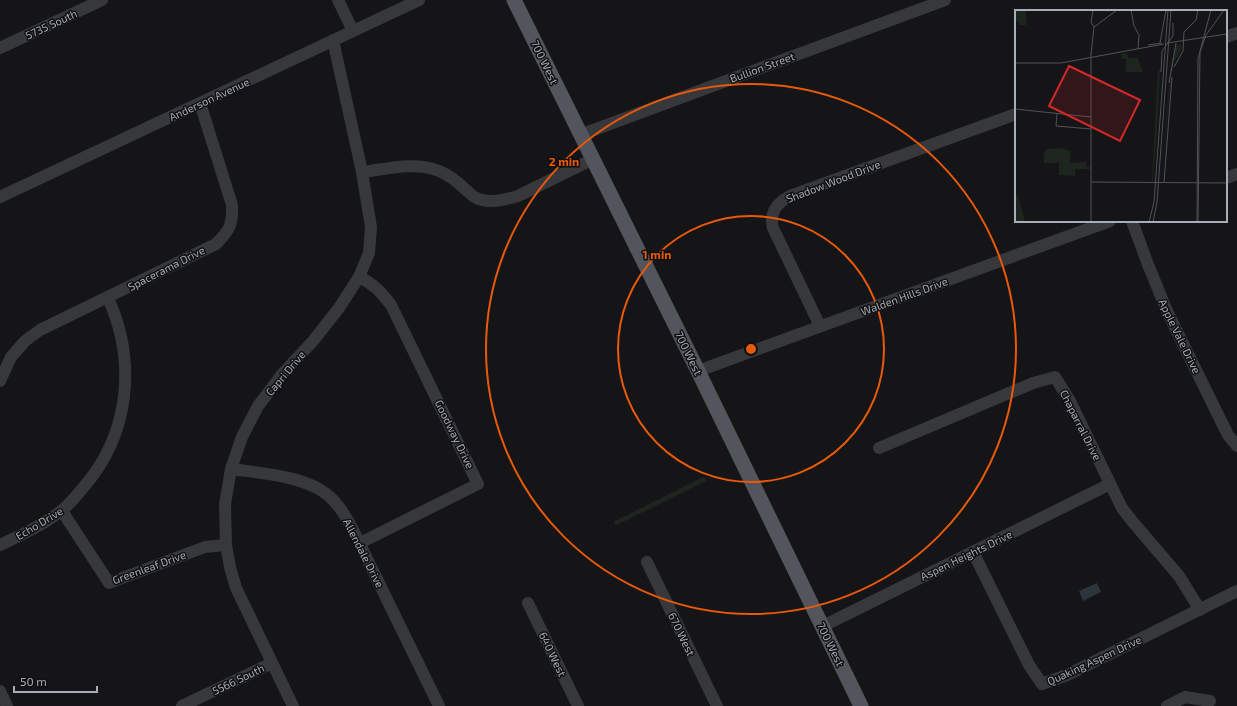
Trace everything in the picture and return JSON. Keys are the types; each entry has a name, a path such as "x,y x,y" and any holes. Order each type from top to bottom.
{"main road":[{"name":"700 West","path":"514,0 862,706"}],"street":[{"name":"5735 South","path":"0,48 102,0"},
{"path":"338,0 353,31"},
{"name":"Anderson Avenue","path":"0,198 419,0"},
{"name":"Bullion Street","path":"580,135 944,0"},
{"path":"1227,37 1237,33"},
{"name":"Capri Drive","path":"293,706 236,588 226,544 225,504 231,469 242,437 258,406 284,372 313,341 339,308 359,277 369,252 371,227 362,172 334,40"},
{"name":"Spacerama Drive","path":"0,381 11,357 25,340 40,330 216,244 226,234 231,223 232,205 200,103"},
{"name":"Shadow Wood Drive","path":"820,326 773,228 772,217 774,209 778,204 790,196 1015,114"},
{"path":"362,172 408,166 425,167 439,171 453,178 473,196 483,200 494,201 505,200 518,196 592,159"},
{"path":"1227,178 1237,174"},
{"name":"Walden Hills Drive","path":"698,371 1107,222"},
{"name":"Apple Vale Drive","path":"1132,222 1167,311 1221,422 1228,435 1237,446"},
{"name":"Goodway Drive","path":"359,277 370,283 382,293 391,305 478,484 360,543"},
{"name":"Echo Drive","path":"0,545 33,529 62,511 92,478 103,461 113,440 122,414 126,369 121,333 113,308 108,298"},
{"name":"Chaparral Drive","path":"879,448 1033,383 1056,377 1070,401 1122,508 1132,522 1179,576 1200,610"},
{"name":"Allendale Drive","path":"231,469 283,476 309,484 320,489 330,497 343,513 360,543 439,706"},
{"name":"Aspen Heights Drive","path":"823,626 1110,484"},
{"name":"Greenleaf Drive","path":"62,511 109,583 205,547 226,544"},
{"name":"Quaking Aspen Drive","path":"973,552 1029,665 1042,684 1066,675 1237,591"},
{"name":"670 West","path":"647,562 717,706"},
{"name":"640 West","path":"528,603 578,706"},
{"name":"5566 South","path":"182,706 272,662"},
{"path":"0,691 8,706"},
{"path":"1167,706 1185,697 1210,701"}],"shaded area":[{"path":"703,477 706,478 706,481 617,525 614,524 615,521"},
{"path":"1097,583 1101,592 1083,601 1079,591"}]}
